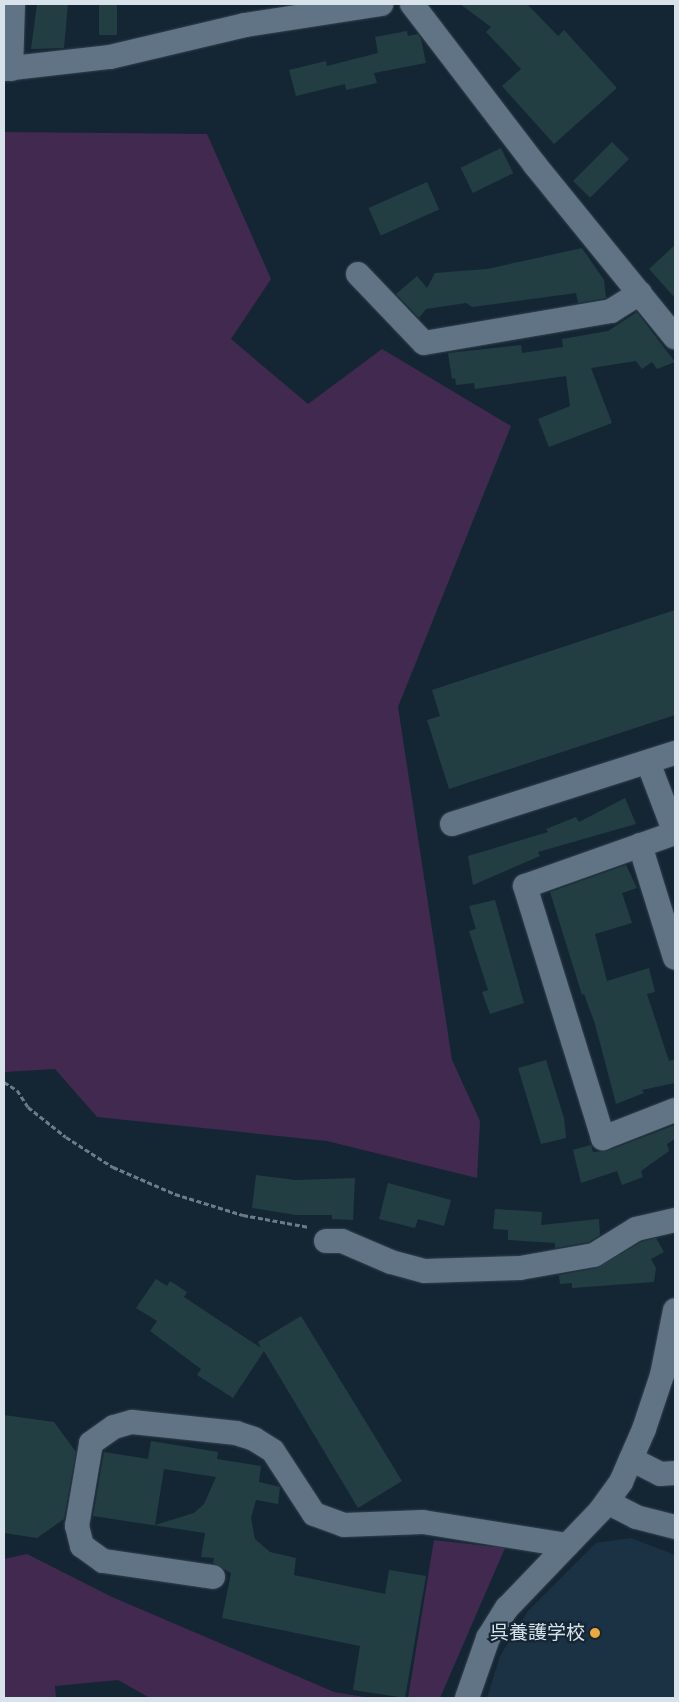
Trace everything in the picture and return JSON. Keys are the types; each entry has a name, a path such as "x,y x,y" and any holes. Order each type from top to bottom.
{"street":[{"path":"12,4 7,69 110,57 245,25 381,4"},
{"path":"412,4 536,166 675,337"},
{"path":"358,274 424,344 611,311 640,294"},
{"path":"452,824 675,754"},
{"path":"648,762 675,833 525,886 603,1138 675,1110"},
{"path":"640,845 675,958"},
{"path":"319,1234 342,1241 391,1262 425,1271 520,1268 594,1255 636,1229 675,1220"},
{"path":"467,1698 488,1638 507,1608 607,1502 621,1482 662,1375 675,1310"},
{"path":"213,1577 103,1561 82,1546 77,1526 91,1443 114,1427 132,1422 236,1433 254,1439 273,1451 314,1514 344,1524 423,1522 567,1545"},
{"path":"631,1459 660,1474 675,1473"},
{"path":"607,1502 636,1517 675,1527"}],"path":[{"path":"4,1082 17,1090 28,1108 66,1137 113,1167 175,1194 243,1215 319,1234"}],"shaded area":[{"path":"4,132 207,134 271,279 231,339 308,404 382,349 511,426 398,707 452,1060 480,1121 477,1178 327,1141 97,1117 55,1069 4,1072"},
{"name":"呉養護学校","path":"631,1538 675,1555 675,1698 487,1698 500,1656 528,1611 596,1543"},
{"path":"434,1540 505,1548 440,1698 408,1698"},
{"path":"27,1554 112,1597 334,1692 371,1698 150,1698 118,1680 55,1686 56,1698 4,1698 4,1559"}],"building":[{"path":"37,4 68,4 64,48 31,49"},
{"path":"99,4 117,4 117,35 99,35"},
{"path":"460,4 527,4 558,36 564,30 617,88 554,144 502,86 521,69 486,32 491,27"},
{"path":"407,31 408,36 418,34 421,39 426,63 374,73 377,83 346,90 345,84 296,96 289,70 326,61 327,66 378,53 375,37"},
{"path":"612,142 629,159 590,198 573,181"},
{"path":"501,148 513,173 473,193 461,168"},
{"path":"427,182 439,209 381,235 369,208"},
{"path":"675,245 675,298 649,269"},
{"path":"582,248 604,280 606,298 578,303 576,293 472,307 466,303 426,309 419,318 396,294 417,276 427,288 435,273 487,269"},
{"path":"637,312 675,362 657,369 652,362 642,369 636,361 591,368 612,423 549,447 538,419 570,406 566,376 475,389 474,383 456,385 455,378 452,379 448,353 521,345 522,353 563,347 562,339 608,331"},
{"path":"675,610 675,715 449,789 427,720 440,716 432,690"},
{"path":"625,798 636,824 538,852 540,856 473,885 468,856 548,832 546,829 576,817 579,822"},
{"path":"626,865 637,888 622,893 632,923 595,934 607,981 649,968 655,992 647,994 669,1061 675,1059 675,1083 642,1090 644,1093 616,1104 595,1024 584,994 582,995 550,892"},
{"path":"495,900 524,1003 490,1014 482,992 488,990 469,931 476,929 469,906"},
{"path":"546,1060 564,1118 566,1138 541,1144 518,1068"},
{"path":"675,1125 675,1139 667,1144 669,1151 641,1171 643,1177 622,1185 617,1171 581,1183 573,1150 591,1145 593,1152 607,1151"},
{"path":"256,1175 296,1180 355,1178 353,1220 332,1219 332,1215 296,1215 252,1208"},
{"path":"388,1183 451,1200 444,1226 418,1219 415,1228 379,1219"},
{"path":"495,1209 542,1212 541,1225 599,1219 600,1235 589,1242 555,1248 555,1243 508,1240 508,1230 493,1229"},
{"path":"656,1238 664,1252 651,1259 656,1268 654,1282 572,1288 572,1283 560,1284 559,1275 597,1268 641,1242"},
{"path":"156,1279 167,1286 170,1281 187,1292 184,1297 261,1348 258,1342 301,1316 402,1481 358,1508 264,1351 233,1398 197,1375 201,1369 150,1331 157,1321 136,1308"},
{"path":"4,1415 54,1422 76,1452 64,1519 37,1538 4,1533"},
{"path":"151,1441 218,1452 217,1459 261,1466 259,1482 280,1487 278,1504 256,1500 251,1518 255,1539 270,1552 296,1558 294,1575 385,1594 389,1570 426,1576 405,1698 353,1690 360,1646 222,1618 231,1573 213,1563 214,1558 201,1557 205,1533 93,1516 104,1452 148,1459","holes":["164,1469 216,1477 204,1504 194,1513 155,1525"]}],"place":[{"name":"呉養護学校","path":"595,1633"}]}
